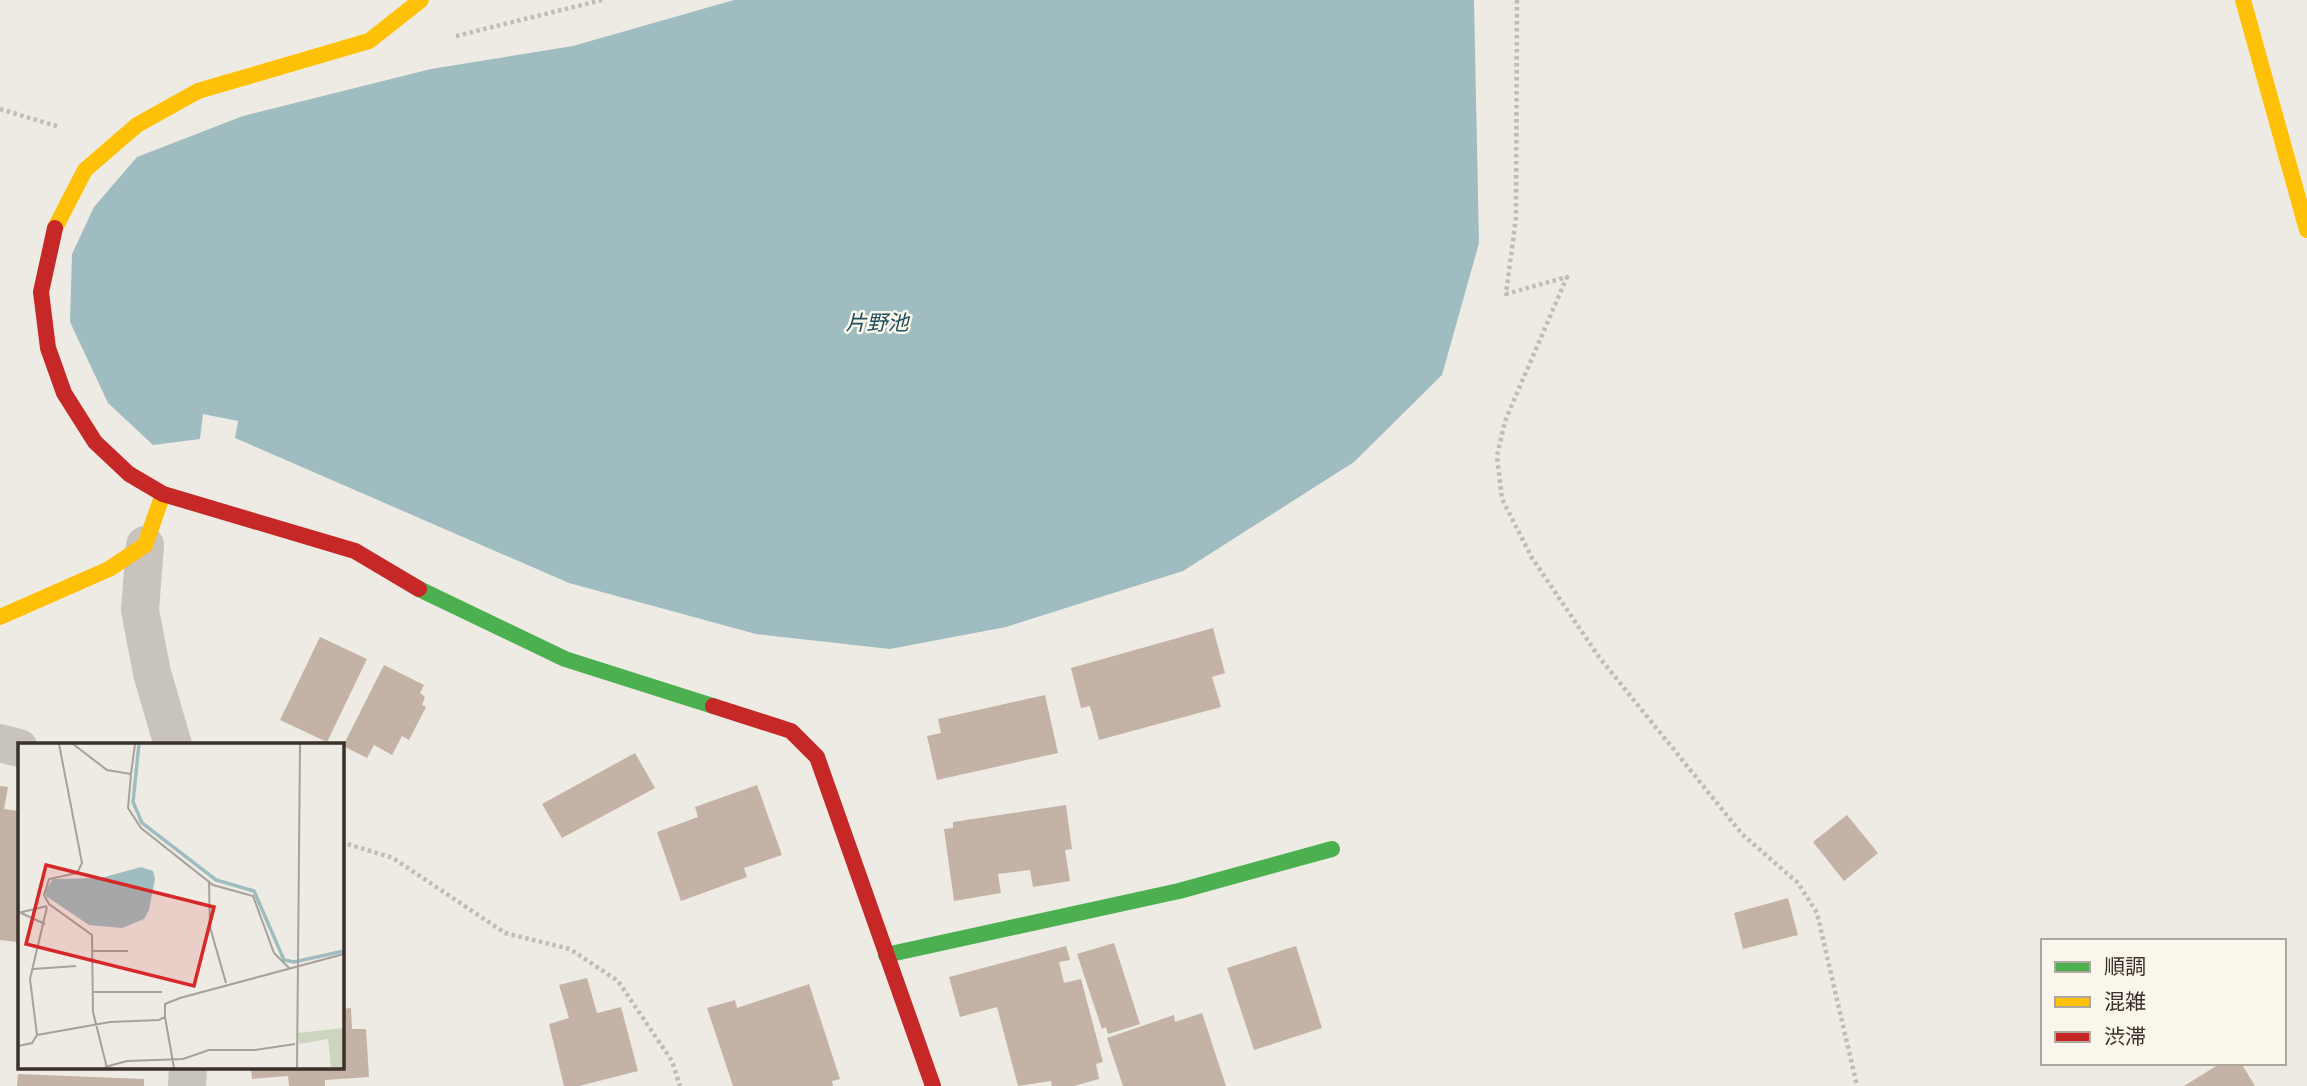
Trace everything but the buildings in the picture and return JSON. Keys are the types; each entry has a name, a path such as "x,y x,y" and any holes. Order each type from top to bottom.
{"street":[{"path":"421,0 369,41 198,91 137,125 85,170 56,223 41,292 48,348 64,393 95,442 129,474 163,494 355,551 432,597 565,659 791,731 817,757 933,1086"},
{"path":"2243,0 2307,230"},
{"path":"163,494 145,545 140,610 152,673 172,743"},
{"path":"0,617 109,569 145,545"},
{"path":"0,743 18,748"},
{"path":"887,955 1179,891 1332,849"},
{"path":"187,1086 188,1068"}],"path":[{"path":"395,20 451,37 602,0"},
{"path":"1517,0 1516,217 1506,293 1567,277 1505,421 1497,456 1502,499 1532,558 1599,657 1742,834 1798,883 1817,913 1857,1086"},
{"path":"343,843 393,858 505,933 570,949 618,981 672,1061 680,1086"}],"water":[{"name":"片野池","path":"734,0 1474,0 1479,243 1442,375 1354,462 1183,571 1006,627 890,649 756,634 569,583 235,438 238,421 203,414 200,439 153,445 108,403 70,322 72,254 94,207 137,157 243,116 431,69 573,46"}],"traffic: fast":[{"path":"419,589 565,659 713,706"},
{"path":"886,955 1179,891 1332,849"}],"traffic: slow":[{"path":"55,228 85,170 137,125 198,91 369,41 421,0"},
{"path":"2243,0 2307,230"},
{"path":"0,617 109,569 145,545 163,494"}],"traffic: jam":[{"path":"55,228 41,292 48,348 64,393 95,442 129,474 163,494 355,551 419,589"},
{"path":"713,706 791,731 817,757 933,1086"}]}
